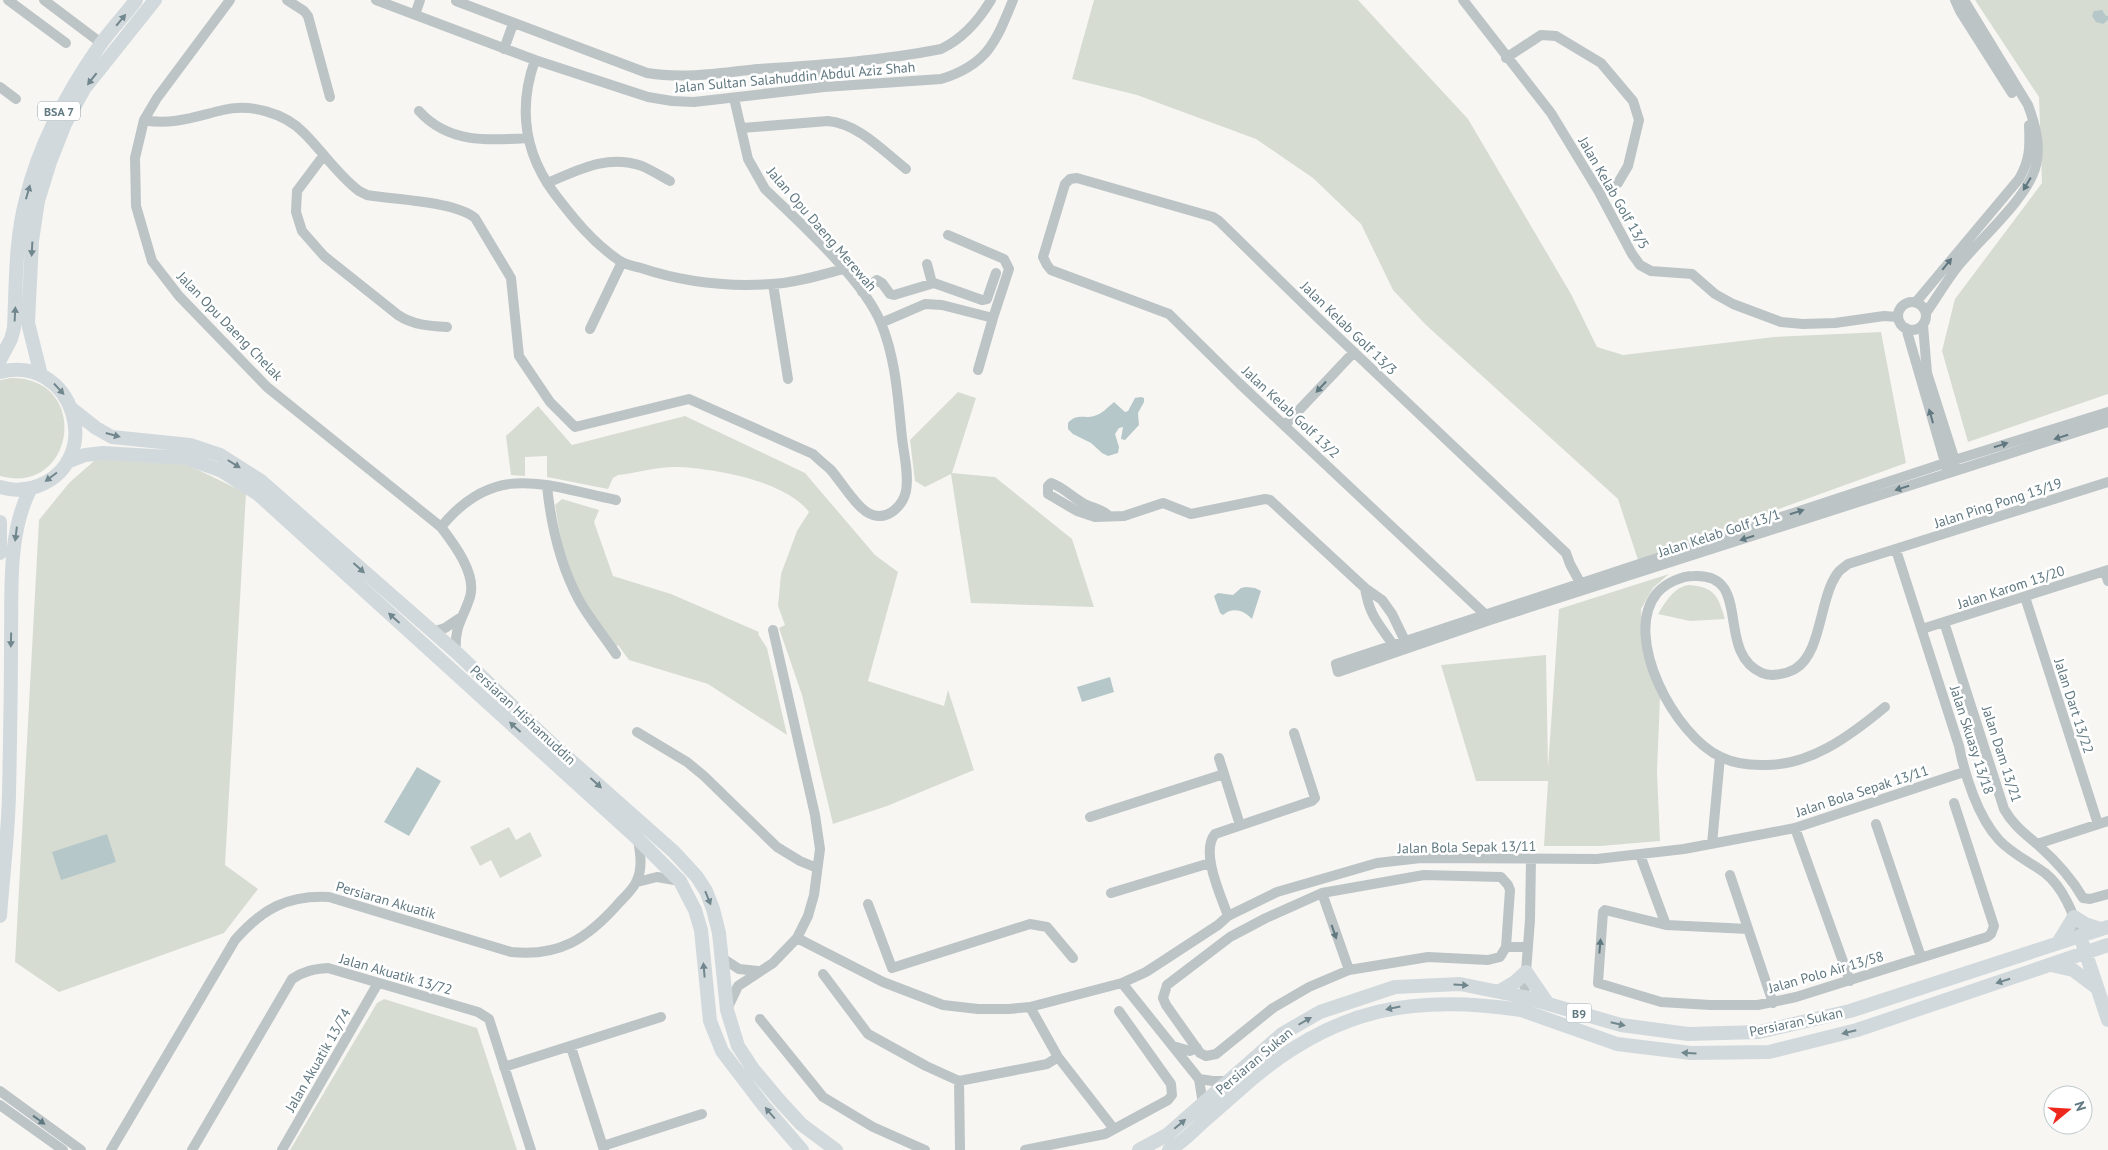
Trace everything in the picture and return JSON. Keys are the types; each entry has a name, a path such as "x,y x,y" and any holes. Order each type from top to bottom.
{"main road":[{"name":"BSA 7","path":"0,360 11,339 14,328 19,240 25,199 37,160 75,82 101,43 136,0"},
{"name":"BSA 7","path":"41,375 28,322 32,242 38,201 50,162 65,124 84,89 155,0"},
{"path":"0,372 25,370 41,375 54,383 65,395 72,409 76,425 75,441 68,462 54,476 31,488 17,490 0,488"},
{"name":"Persiaran Hishamuddin","path":"72,409 96,428 112,437 190,445 220,455 262,481 456,652 550,742 674,852 697,877 706,891 713,909 719,933 727,1010 738,1046 753,1069 801,1124 836,1150"},
{"name":"Persiaran Hishamuddin","path":"68,462 85,454 103,453 186,458 222,471 258,494 638,839 680,881 695,910 701,930 710,1021 722,1051 764,1106 802,1150"},
{"path":"0,916 9,798 12,601 15,542 22,506 31,488"},
{"path":"0,522 0,553"},
{"path":"2058,943 2074,917 2085,924 2104,928"},
{"name":"Persiaran Sukan","path":"1139,1150 1167,1135 1282,1034 1320,1012 1396,987 1460,984 1524,997 1621,1025 1688,1034 1759,1032 1850,1011 2104,928"},
{"path":"2081,936 2108,1020"},
{"name":"Persiaran Sukan","path":"1169,1150 1276,1059 1298,1044 1324,1030 1365,1014 1401,1006 1464,1003 1505,1008 1538,1016 1617,1044 1691,1053 1769,1052 1856,1030 2108,945"},
{"path":"2049,965 2073,970 2098,989"},
{"path":"1500,991 1515,982 1526,972 1548,1004"},
{"path":"1505,1008 1524,997 1527,1005 1538,1016"}],"street":[{"path":"8,0 66,43"},
{"path":"44,0 101,43"},
{"name":"Jalan Opu Daeng Chelak","path":"230,0 157,98 144,120 135,158 136,206 152,261 179,296 267,387 440,527 456,548 466,566 470,585 470,595 460,618 455,641 456,652"},
{"path":"287,0 304,11 308,16 330,97"},
{"name":"Jalan Sultan Salahuddin Abdul Aziz Shah","path":"376,0 535,60 656,98 694,102 824,87 941,79 972,67 986,54 1001,31 1013,0"},
{"path":"414,15 420,0"},
{"path":"456,1 647,73 666,76 821,65 941,49 954,43 983,13 990,0"},
{"name":"Jalan Kelab Golf 13/5","path":"1463,0 1551,114 1599,192 1632,254 1640,265 1651,271 1692,274 1715,294 1733,304 1781,322 1803,324 1835,323 1884,316 1898,317"},
{"path":"1923,325 1915,330 1902,326 1898,317 1900,308 1903,304 1916,302 2019,179 2027,164 2030,147 2029,123 2022,108 1960,11 1956,0"},
{"path":"1951,467 1927,373 1923,325 1926,313 1959,266 2021,194 2033,174 2038,149 2034,121 2028,105 1964,0"},
{"path":"504,49 513,24"},
{"path":"1506,58 1541,35 1556,36 1601,64 1633,101 1639,120 1628,166 1618,183 1599,192"},
{"path":"535,60 529,78 525,106 527,138 534,158 547,183 567,211 588,234 622,262 660,274 698,282 773,284 843,269"},
{"path":"821,65 824,87"},
{"path":"0,87 16,99"},
{"name":"Jalan Opu Daeng Merewah","path":"144,120 158,123 170,122 230,108 255,107 289,122 303,131 353,186 367,195 463,209 475,218 511,278 519,356 550,402 575,427 689,400 813,454 829,469 866,512 876,516 886,515 897,509 903,501 906,489 906,470 893,364 881,323 862,292 843,269 765,189 748,159 734,98"},
{"path":"419,111 429,122 442,131 458,136 478,140 527,138"},
{"path":"742,128 828,121 840,122 852,127 906,169"},
{"path":"324,156 297,191 296,212 302,231 324,256 407,321 427,326 447,327"},
{"path":"547,183 596,164 616,161 642,167 670,181"},
{"name":"Jalan Kelab Golf 13/3","path":"1070,179 1077,178 1213,217 1219,221 1566,553 1583,586"},
{"name":"Jalan Kelab Golf 13/2","path":"1070,179 1065,184 1043,257 1051,270 1169,314 1462,591 1470,602 1489,617"},
{"path":"948,235 1004,259 1009,269 978,370"},
{"path":"590,329 622,262"},
{"path":"927,264 932,283"},
{"path":"862,292 877,280 882,283 890,294 894,295 932,283 982,300 987,298 991,291 996,273"},
{"path":"773,284 788,379"},
{"path":"1916,302 1924,308 1926,313"},
{"path":"881,323 925,304 942,305 993,318"},
{"name":"Jalan Kelab Golf 13/5","path":"1884,316 1903,304"},
{"path":"1906,328 1951,467"},
{"path":"1285,425 1354,352"},
{"path":"1338,672 1395,648 1951,467 2108,412"},
{"path":"1951,467 2108,422"},
{"path":"440,527 453,512 470,498 493,487 518,482 616,500"},
{"name":"Jalan Ping Pong 13/19","path":"1720,757 1700,743 1680,722 1666,703 1657,682 1646,639 1650,606 1657,593 1672,581 1703,575 1715,580 1725,588 1730,602 1740,653 1753,669 1766,675 1783,673 1794,670 1803,663 1813,644 1825,601 1837,573 1848,564 2108,482"},
{"path":"1109,516 1082,502 1057,485 1052,483 1048,486 1048,494 1077,511 1095,517 1124,516 1163,503 1191,514 1265,499 1270,500 1365,588 1382,600 1407,645"},
{"path":"547,486 550,514 564,567 579,601 616,654"},
{"name":"Jalan Skuasy 13/18","path":"1896,550 1959,746 1964,772 1989,826 2000,841 2018,856 2046,874 2060,890 2074,917 2081,936"},
{"name":"Jalan Karom 13/20","path":"1922,629 2025,596 2107,574"},
{"path":"1365,588 1374,619 1395,648"},
{"name":"Jalan Dart 13/22","path":"2025,596 2103,823"},
{"path":"432,632 445,628 460,618"},
{"name":"Jalan Dam 13/21","path":"1944,622 2004,809 2016,828 2037,844 2067,873 2084,898 2090,899 2108,894"},
{"path":"727,1010 732,994 738,986 758,971 773,963 796,938 808,916 814,895 820,849 815,815 773,630"},
{"path":"1712,844 1720,757 1740,763 1763,765 1786,763 1829,748 1856,731 1885,707"},
{"path":"637,732 687,762 698,771 777,847 800,861 817,868"},
{"path":"1228,916 1210,863 1210,840 1215,834 1312,801 1315,798 1294,733"},
{"path":"1220,758 1240,826"},
{"name":"Jalan Bola Sepak 13/11","path":"796,938 883,982 943,1005 978,1009 1030,1007 1122,982 1146,972 1218,925 1228,916 1277,892 1377,863 1421,858 1597,859 1712,844 1796,828 1964,772"},
{"path":"1090,816 1224,774"},
{"name":"Jalan Polo Air 13/58","path":"1666,925 1606,910 1603,912 1598,983 1661,1002 1710,1005 1773,1003 1850,981 1987,937 1992,934 1994,926 1954,803"},
{"path":"2037,844 2103,823"},
{"path":"1876,824 1921,957"},
{"path":"1796,828 1850,981"},
{"path":"638,839 641,862 637,882 657,877 680,881"},
{"path":"1640,854 1666,925 1748,929"},
{"path":"1421,858 1424,876"},
{"path":"1524,997 1531,859"},
{"path":"1111,893 1210,863"},
{"path":"1730,875 1773,1003"},
{"path":"1424,876 1501,877 1510,890 1506,947 1500,957 1494,959 1428,956 1349,970 1310,987 1273,1008 1216,1054 1206,1056 1200,1053 1166,1005 1163,998 1167,985 1230,937 1266,918 1322,893 1424,876"},
{"name":"Persiaran Akuatik","path":"113,1148 234,940 252,920 281,903 301,898 329,898 511,952 536,954 554,951 574,942 591,930 637,882"},
{"path":"1322,893 1349,970"},
{"path":"868,904 892,968"},
{"path":"883,982 892,968 1030,924 1046,927 1073,958"},
{"path":"1218,925 1230,937"},
{"path":"1506,947 1528,947"},
{"path":"722,958 739,969 758,971"},
{"name":"Jalan Akuatik 13/72","path":"192,1150 292,979 312,969 328,968 484,1015 489,1019 504,1067"},
{"path":"823,974 868,1034 959,1082 1047,1064 1058,1057"},
{"path":"1122,982 1199,1079 1204,1104"},
{"name":"Jalan Akuatik 13/74","path":"282,1150 378,983"},
{"path":"1030,1007 1058,1057 1114,1129"},
{"path":"1025,1150 1096,1136 1114,1129 1168,1100 1173,1089 1171,1084 1119,1011"},
{"path":"531,1150 504,1067 661,1017"},
{"path":"760,1019 823,1097 872,1127 925,1150"},
{"path":"1173,1046 1190,1051 1197,1048"},
{"path":"571,1047 603,1148 702,1114"},
{"path":"1199,1079 1228,1081"},
{"path":"959,1082 960,1150"},
{"path":"0,1091 81,1150"},
{"path":"0,1105 63,1150"},
{"path":"101,1150 113,1148"}],"shaded area":[{"path":"1094,0 1358,0 1468,119 1571,294 1597,347 1623,355 1774,337 1881,332 1906,463 1638,560 1618,499 1426,325 1393,290 1361,224 1313,178 1256,139 1137,95 1072,79"},
{"path":"1975,0 2108,0 2108,394 1968,442 1942,351 1955,299 2042,183 2039,97"},
{"path":"2102,10 2108,16 2108,20 2103,24 2096,22 2092,16 2094,11"},
{"path":"11,378 37,383 54,396 63,414 64,434 58,454 45,469 25,478 0,476 0,380"},
{"path":"958,392 976,398 952,473 995,477 1072,539 1094,607 971,603 951,474 925,487 915,481 910,440"},
{"path":"1135,398 1144,398 1144,402 1138,413 1139,425 1125,440 1121,439 1123,427 1119,428 1115,434 1119,447 1118,453 1108,456 1068,429 1068,423 1074,418 1097,415 1114,402 1125,412 1128,411"},
{"path":"538,406 572,445 685,416 805,473 875,555 898,572 868,681 944,706 948,690 974,770 887,806 833,824 802,695 779,628 785,625 778,606 781,574 797,531 809,512 798,501 768,485 730,474 694,468 664,468 618,475 613,478 608,489 547,477 547,456 525,457 525,476 511,475 506,436"},
{"path":"108,458 151,459 190,466 246,493 225,865 258,889 224,933 59,992 15,962 39,520 69,483 94,461"},
{"path":"562,499 599,510 594,522 613,576 671,594 759,632 758,634 767,648 787,735 708,684 629,660 618,645 615,647 584,602 567,565 555,505"},
{"path":"1669,574 1653,588 1641,609 1643,639 1660,698 1657,771 1660,841 1600,846 1544,846 1548,781 1476,781 1441,665 1546,655 1548,768 1559,609"},
{"path":"1689,585 1705,588 1714,594 1725,619 1690,621 1658,614 1675,592"},
{"path":"1246,587 1261,591 1252,619 1245,613 1234,610 1223,615 1220,613 1214,596 1218,593 1233,595 1241,588"},
{"path":"1110,677 1114,692 1082,702 1077,687"},
{"path":"417,767 441,781 409,836 384,822"},
{"path":"509,827 516,840 530,832 542,856 500,878 491,860 480,866 470,847"},
{"path":"107,834 116,862 61,880 52,852"},
{"path":"384,999 477,1028 517,1150 290,1150 377,1003"}]}
